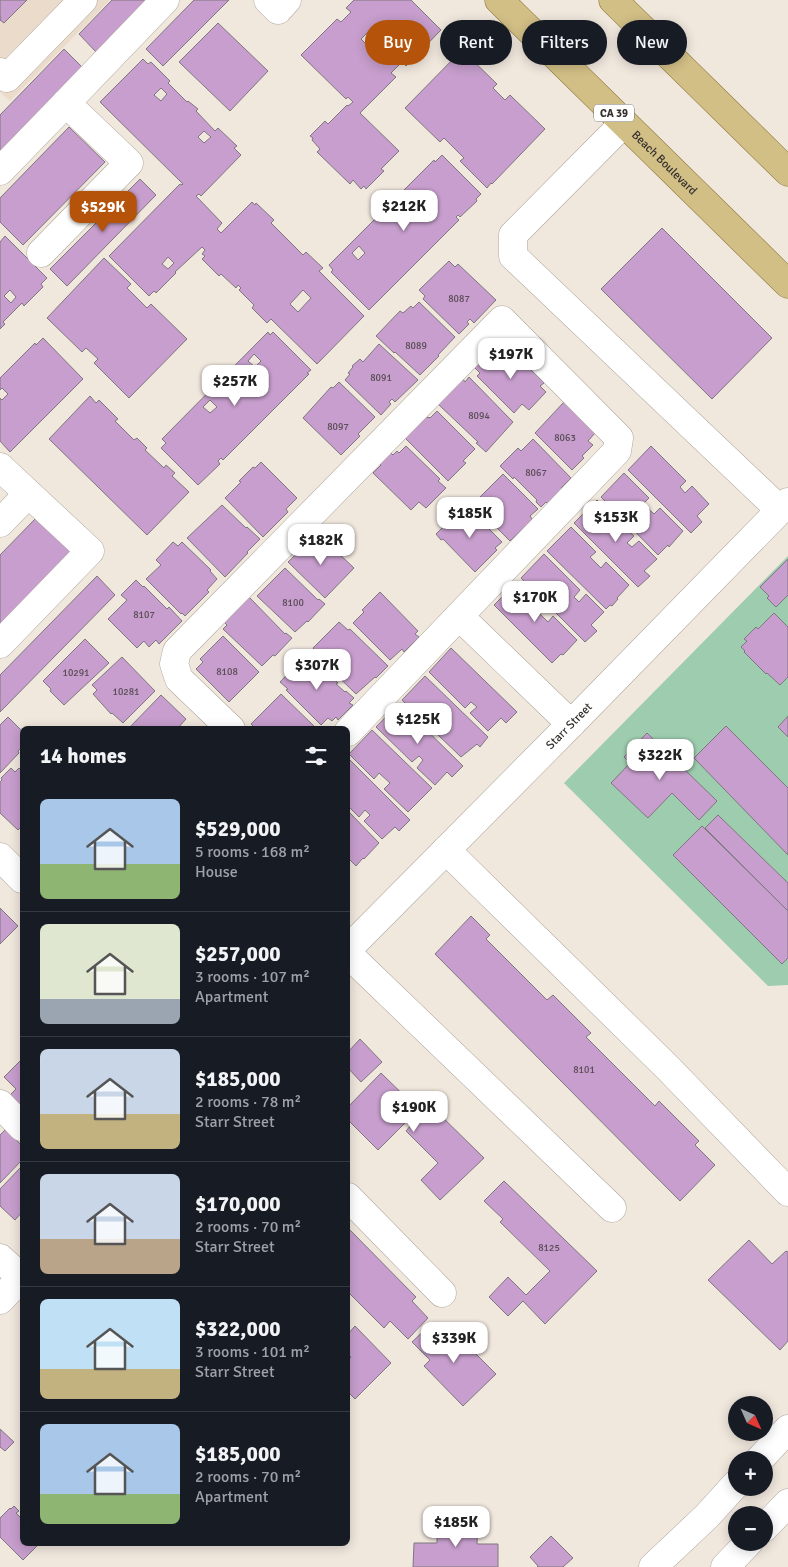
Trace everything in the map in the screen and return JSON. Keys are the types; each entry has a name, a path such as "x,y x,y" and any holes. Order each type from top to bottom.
{"main road":[{"name":"Beach Boulevard","path":"499,0 788,284"},
{"path":"613,0 788,172"}],"street":[{"path":"0,72 7,78 83,0"},
{"path":"0,170 165,0"},
{"path":"268,0 278,10 288,0"},
{"path":"41,253 129,163 66,103"},
{"path":"624,123 513,235 513,256 784,506"},
{"path":"228,726 179,679 174,664 177,651 502,320 619,438 617,451 350,730"},
{"path":"0,467 90,551 0,644"},
{"path":"0,523 28,494"},
{"name":"Starr Street","path":"350,947 784,506"},
{"path":"459,616 571,724"},
{"path":"446,850 668,1068 788,1192"},
{"path":"0,857 20,877"},
{"path":"350,956 612,1208"},
{"path":"0,1104 20,1125"},
{"path":"350,1199 442,1293"},
{"path":"0,1258 20,1276"},
{"path":"0,1300 20,1280"},
{"path":"767,1451 788,1429"},
{"path":"653,1567 728,1493"},
{"path":"773,1519 788,1503"},
{"path":"725,1567 740,1551"}],"shaded area":[{"path":"0,0 110,0 10,101 0,92"}],"green space":[{"path":"788,556 788,985 768,986 564,783"}],"building":[{"path":"0,0 27,0 4,23 0,20"},
{"path":"112,0 147,0 96,52 79,34"},
{"path":"194,0 229,0 163,66 146,49"},
{"path":"354,0 411,0 440,29 430,41 430,20 365,20 365,35 361,39 365,43 365,65 399,65 391,73 396,77 360,113 399,151 381,169 384,171 366,189 364,186 361,189 353,180 350,184 317,152 320,149 310,136 325,121 328,124 347,105 353,102 348,97 346,99 301,55 337,19 341,22 351,12 346,8"},
{"path":"218,23 268,71 230,111 179,62"},
{"path":"64,49 83,68 0,152 0,115"},
{"path":"143,59 148,64 151,62 187,102 198,109 196,111 215,131 218,128 237,146 234,148 241,155 201,196 199,194 196,196 222,223 217,229 221,233 252,202 255,205 256,203 274,220 271,223 303,255 306,252 323,268 319,271 364,316 317,364 271,319 267,323 252,308 254,305 239,290 241,288 238,285 236,288 221,274 219,276 202,259 205,256 202,254 205,250 202,247 156,293 154,291 149,296 109,256 180,184 183,184 100,102","holes":["161,88 167,94 161,101 154,95","204,131 211,137 204,143 198,137","168,257 174,263 168,269 162,264","303,290 311,298 298,312 290,304"]},
{"path":"447,65 477,65 497,84 493,88 505,100 510,95 545,129 487,188 460,161 464,158 444,138 440,142 405,108"},
{"path":"69,127 105,162 23,245 0,222 0,198"},
{"path":"442,155 481,194 476,199 477,201 460,217 458,215 456,217 459,220 369,310 331,272 333,270 329,265 434,160 435,162","holes":["403,201 409,207 403,214 396,207","359,246 365,253 358,260 352,253"]},
{"path":"140,179 156,195 67,286 50,269"},
{"path":"662,228 772,338 712,399 601,289"},
{"path":"5,236 47,278 41,284 43,287 24,306 22,303 3,322 5,324 0,329 0,242","holes":["10,290 16,297 11,303 4,296"]},
{"path":"104,258 131,284 127,288 147,308 151,304 187,339 129,398 94,363 98,359 86,348 82,352 47,318"},
{"path":"449,261 455,267 458,264 496,300 474,323 470,319 467,322 469,324 459,334 423,299 425,296 419,290"},
{"path":"419,302 455,337 420,375 376,336 400,311 403,313 411,306 413,308"},
{"path":"268,332 270,335 273,332 311,370 223,460 221,458 218,461 220,464 198,485 161,448 166,443 162,439","holes":["254,354 261,361 255,367 248,361","210,400 217,407 210,413 203,407"]},
{"path":"43,338 83,379 10,452 0,441 0,398 2,400 8,394 2,388 0,390 0,378 35,343 36,345"},
{"path":"379,344 418,380 395,402 392,399 389,402 391,404 381,415 345,380 350,374 348,373 352,366 360,359 363,362"},
{"path":"509,348 544,383 540,386 546,392 529,410 522,404 514,413 477,376 480,373 474,367 490,351 495,357 499,354 501,356"},
{"path":"469,377 513,422 486,452 438,404 463,379 465,382"},
{"path":"339,382 375,417 341,455 303,418 331,387 333,388"},
{"path":"90,396 96,403 99,400 118,419 115,421 134,440 137,438 147,448 145,450 164,468 166,465 175,473 172,476 189,492 147,535 49,439"},
{"path":"564,402 595,433 588,441 593,445 572,470 535,433"},
{"path":"437,411 475,449 463,461 466,463 448,481 405,438 426,416 430,418"},
{"path":"533,439 571,478 549,505 546,502 541,507 536,502 537,500 514,477 513,479 500,466 518,448 521,451"},
{"path":"406,446 440,479 438,481 446,488 426,508 419,502 411,510 373,473 381,465 379,463 390,452 393,455 397,451 399,453"},
{"path":"651,446 686,481 680,487 685,493 692,486 709,504 697,516 702,522 691,533 628,470"},
{"path":"261,462 297,498 286,509 288,512 263,537 225,498 253,467 255,468"},
{"path":"624,473 649,498 643,504 654,514 660,508 683,531 669,547 668,545 658,555 601,497"},
{"path":"503,474 538,509 530,516 532,519 528,524 510,541 473,504"},
{"path":"597,500 634,536 627,543 632,547 639,541 657,559 644,571 650,576 638,587 574,523"},
{"path":"222,505 260,539 225,577 187,538"},
{"path":"467,507 502,542 495,548 497,550 475,572 436,534 453,517 455,519"},
{"path":"36,518 72,553 0,626 0,555"},
{"path":"571,527 596,552 590,557 601,568 606,562 629,585 612,606 610,605 606,609 547,551"},
{"path":"319,535 354,568 325,598 288,562"},
{"path":"173,542 178,546 182,542 211,570 217,579 207,590 209,592 185,616 146,579 161,565 156,560"},
{"path":"544,554 580,590 574,597 579,602 586,594 604,612 591,625 597,631 585,642 521,578"},
{"path":"788,559 788,595 776,607 760,587"},
{"path":"285,568 318,600 325,604 308,622 295,632 257,596"},
{"path":"97,576 115,595 0,712 0,675"},
{"path":"136,580 167,609 169,607 182,621 159,644 156,640 149,647 144,641 137,648 108,619 127,600 121,595"},
{"path":"518,581 543,606 538,612 548,622 553,616 577,640 563,655 561,654 552,663 494,605"},
{"path":"380,592 418,631 415,634 419,637 404,652 402,649 390,660 353,623 364,612 362,610"},
{"path":"249,597 285,634 292,638 275,656 273,655 262,666 223,629 227,625 224,622"},
{"path":"774,613 788,627 788,677 780,685 766,674 741,647 747,641 744,639 756,627 758,629"},
{"path":"339,622 348,630 350,629 388,666 356,694 320,659 322,657 313,648"},
{"path":"223,636 259,672 229,702 196,669 203,662 200,659"},
{"path":"85,639 109,663 64,705 43,681"},
{"path":"451,648 517,712 506,723 501,718 488,731 470,713 477,707 471,702 465,708 429,672"},
{"path":"305,656 310,661 312,658 338,683 336,684 354,698 349,703 353,705 338,720 336,717 332,721 328,718 321,725 280,682"},
{"path":"122,657 155,691 123,723 111,714 93,694 97,690 92,685"},
{"path":"425,676 488,737 480,747 477,744 461,757 437,734 443,729 432,719 427,724 402,700"},
{"path":"281,694 314,726 253,726 251,724"},
{"path":"161,695 186,719 180,726 131,726"},
{"path":"399,703 463,766 452,777 447,772 435,785 417,768 423,760 419,756 412,762 376,727"},
{"path":"788,716 788,737 778,727"},
{"path":"8,717 20,729 20,749 19,753 0,773 0,725"},
{"path":"726,726 788,788 788,855 694,758"},
{"path":"372,730 432,788 408,812 384,789 390,783 379,773 374,779 350,753"},
{"path":"647,733 717,801 699,820 672,793 648,818 611,783 630,763 624,757"},
{"path":"350,760 410,820 399,831 395,827 382,839 364,821 370,815 365,810 359,817 350,808"},
{"path":"11,768 15,772 20,769 20,828 18,830 0,813 1,778"},
{"path":"350,813 379,843 356,866 350,860"},
{"path":"718,815 788,883 788,911 705,828"},
{"path":"702,826 788,911 788,958 782,964 673,855"},
{"path":"0,908 18,926 0,944"},
{"path":"471,916 490,935 486,939 547,1000 553,995 591,1033 586,1037 655,1106 659,1101 699,1141 695,1145 715,1165 680,1201 435,954"},
{"path":"360,1039 382,1062 361,1082 350,1070 350,1050"},
{"path":"20,1061 20,1113 6,1099 16,1089 4,1077"},
{"path":"381,1073 423,1114 431,1106 484,1158 440,1200 421,1180 438,1163 406,1131 411,1125 407,1121 378,1150 350,1122 350,1105"},
{"path":"6,1129 20,1144 20,1162 0,1183 0,1135"},
{"path":"20,1168 20,1214 15,1220 0,1206 0,1189"},
{"path":"504,1181 597,1271 545,1324 523,1301 508,1316 489,1297 508,1277 526,1295 550,1271 500,1222 503,1219 484,1201"},
{"path":"350,1230 416,1297 412,1301 428,1318 408,1339 390,1321 384,1328 350,1294"},
{"path":"749,1240 772,1264 786,1251 788,1252 788,1341 780,1350 708,1280"},
{"path":"433,1322 450,1340 456,1334 496,1374 463,1406 424,1366 430,1360 412,1342"},
{"path":"355,1326 391,1363 355,1399 350,1394 350,1332"},
{"path":"0,1429 14,1442 5,1451 0,1447"},
{"path":"14,1506 19,1511 16,1513 20,1517 20,1546 37,1546 23,1560 0,1537 0,1518"},
{"path":"437,1521 478,1521 477,1544 498,1544 498,1567 413,1567 414,1543 437,1543"},
{"path":"551,1536 573,1558 563,1567 537,1567 530,1557"}]}
